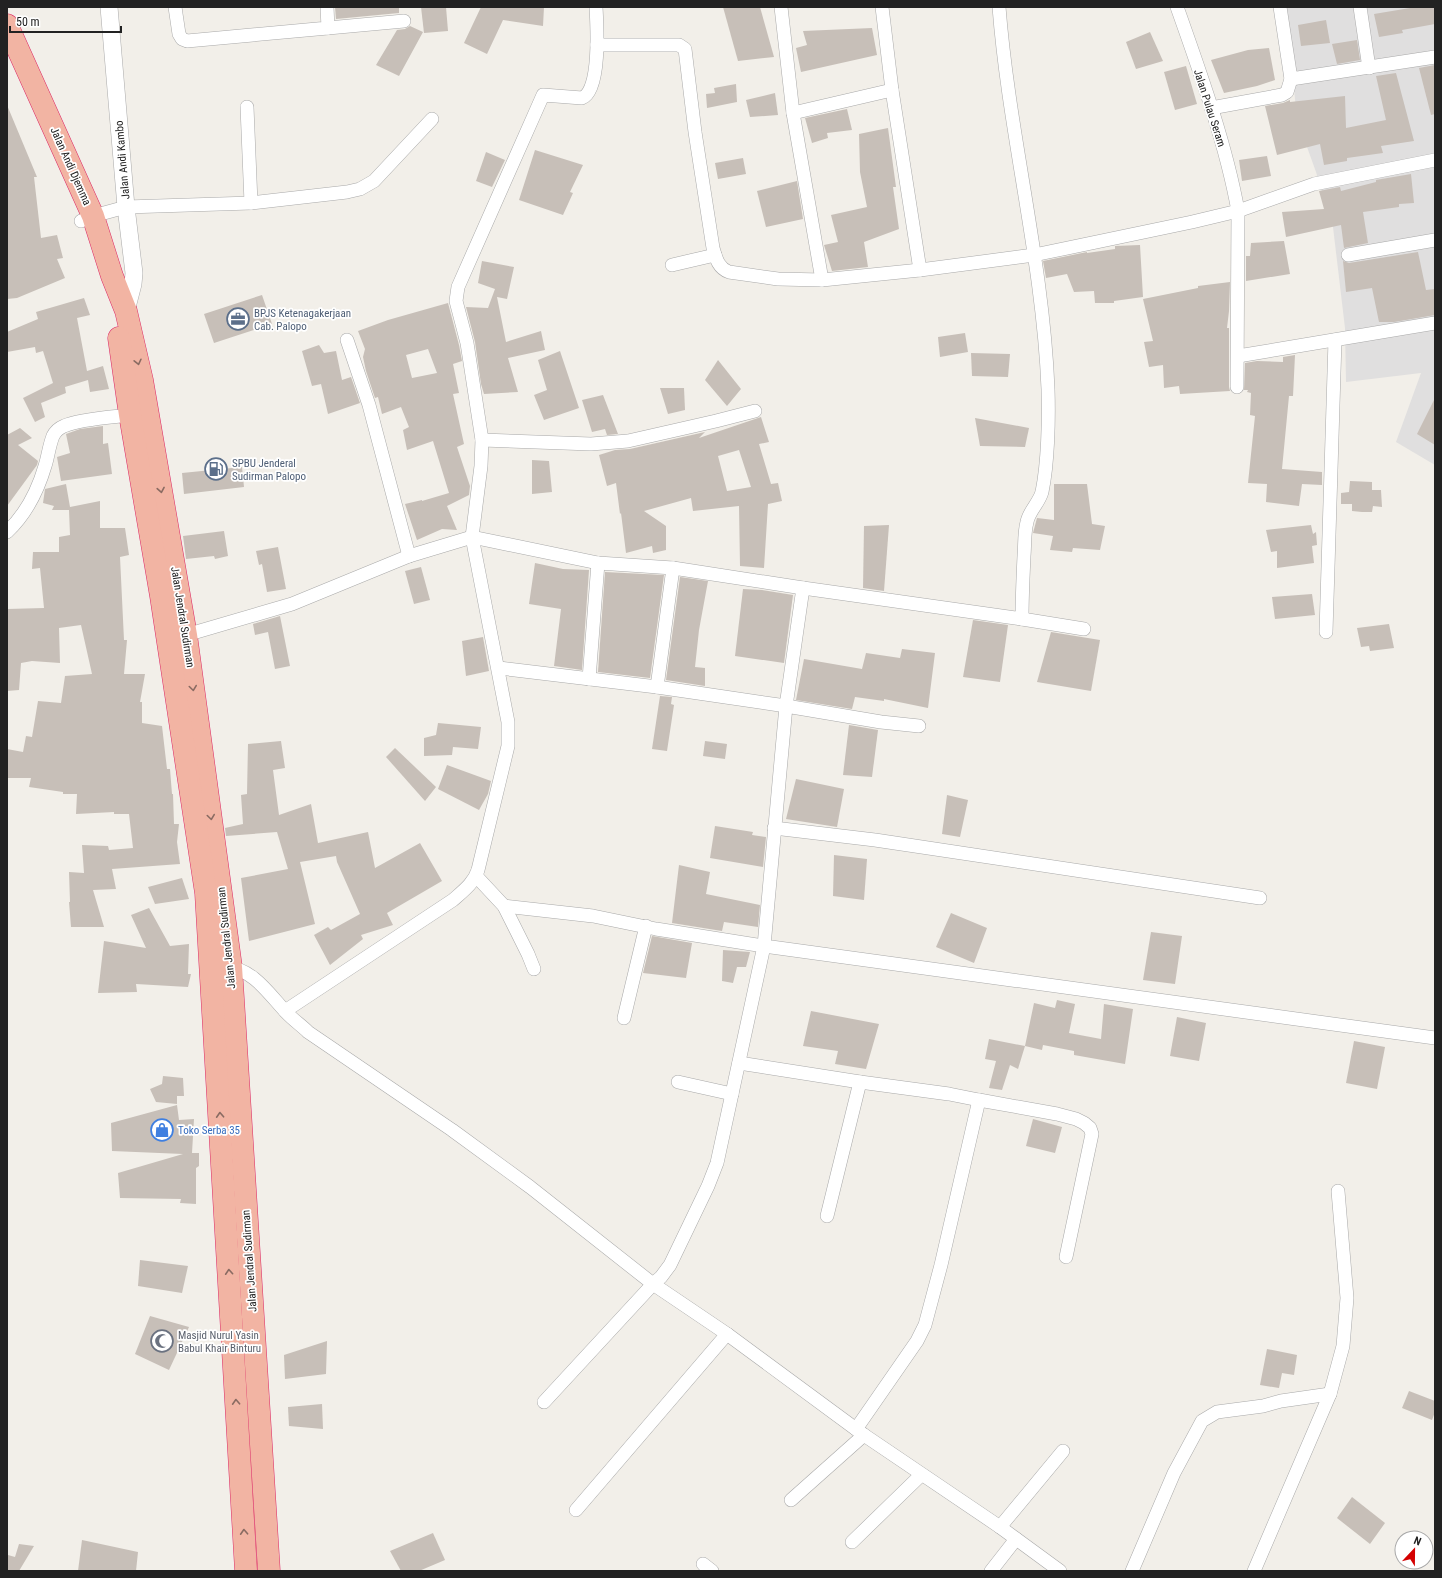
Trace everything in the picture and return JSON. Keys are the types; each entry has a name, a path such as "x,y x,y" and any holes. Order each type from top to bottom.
{"highway":[{"name":"Jalan Andi Djemma","path":"7,25 112,276 119,314"},
{"name":"Jalan Andi Djemma","path":"7,58 87,219"},
{"name":"Jalan Jendral Sudirman","path":"119,314 119,338 130,415 161,596 205,885 218,928"},
{"name":"Jalan Jendral Sudirman","path":"119,314 142,380 186,635 218,928 269,1571"},
{"name":"Jalan Jendral Sudirman","path":"221,967 246,1571"}],"street":[{"name":"Jalan Andi Kambo","path":"109,7 126,206 134,273 129,302 119,314"},
{"path":"175,7 179,34 182,39 187,41 404,21"},
{"path":"327,7 328,28"},
{"path":"285,1011 453,900 476,876 508,746 508,722 472,536 481,466 482,440 467,343 456,300 458,287 543,95 582,98 587,95 592,86 597,45 596,7"},
{"path":"781,7 793,113 822,280"},
{"path":"882,7 892,90 920,270"},
{"path":"999,7 1006,74 1034,255 1044,337 1048,390 1046,451 1041,493 1029,515 1025,531 1022,619"},
{"path":"1211,108 1282,95 1287,92 1291,80 1280,7"},
{"path":"1360,7 1368,68"},
{"name":"Jalan Pulau Seram","path":"1180,8 1232,178 1238,211 1237,387"},
{"path":"597,45 678,45 685,49 695,132 715,255 720,266 729,272 778,279 822,280 920,270 1034,255 1238,211 1314,184 1435,160"},
{"path":"1291,80 1435,57"},
{"path":"793,113 892,90"},
{"path":"247,107 251,203"},
{"path":"87,219 126,206 251,203 347,192 360,189 374,181 432,119"},
{"path":"1348,255 1435,240"},
{"path":"672,266 715,255"},
{"path":"1238,356 1435,323"},
{"path":"347,340 369,405 409,556"},
{"path":"1326,632 1335,340"},
{"path":"482,440 591,444 628,441 716,421 755,410"},
{"path":"7,532 14,526 25,510 46,466 53,436 62,426 73,423 130,415"},
{"path":"186,635 292,604 409,556 472,536 598,564 673,568 1084,629"},
{"path":"589,679 598,564"},
{"path":"657,688 673,568"},
{"path":"544,1402 661,1277 670,1265 708,1186 717,1163 740,1063 764,946 786,706 803,588"},
{"path":"498,668 657,688 786,706 881,722 919,726"},
{"path":"774,828 875,840 1260,898"},
{"path":"476,876 504,906 534,969"},
{"path":"504,906 593,916 764,946 1435,1038"},
{"path":"624,1018 646,926"},
{"path":"221,967 249,975 256,980 269,991 285,1011 308,1032 452,1130 512,1174 653,1284 727,1334 860,1432 1000,1527 1060,1571"},
{"path":"740,1063 860,1082 950,1094 1057,1114 1084,1122 1090,1128 1092,1134 1066,1257"},
{"path":"678,1082 732,1094"},
{"path":"827,1216 860,1082"},
{"path":"791,1500 860,1432 917,1341 925,1325 941,1265 979,1100"},
{"path":"1254,1571 1330,1394 1343,1346 1347,1298 1338,1191"},
{"path":"576,1510 727,1334"},
{"path":"1132,1571 1174,1473 1202,1421 1217,1412 1263,1406 1281,1401 1330,1394"},
{"path":"1000,1527 1063,1451"},
{"path":"852,1542 922,1475"},
{"path":"991,1571 1016,1539"}],"shaded area":[{"path":"1286,7 1435,7 1435,465 1396,442 1421,373 1346,382 1345,328 1333,227 1316,172 1297,119"}],"building":[{"path":"335,7 399,7 399,13 336,19"},
{"path":"421,7 446,7 448,31 424,33"},
{"path":"481,7 544,7 543,26 503,20 487,54 464,43"},
{"path":"723,7 760,7 774,57 738,61"},
{"path":"1416,7 1435,7 1435,24 1402,30 1403,33 1379,37 1374,14"},
{"path":"1326,20 1330,43 1301,46 1298,25"},
{"path":"410,26 423,32 399,76 376,65 397,30 405,29"},
{"path":"872,28 877,55 801,72 796,48 807,45 803,31"},
{"path":"1150,32 1163,61 1136,69 1126,42"},
{"path":"1357,40 1360,60 1337,64 1332,44"},
{"path":"1269,48 1275,80 1257,86 1224,93 1211,60 1248,50"},
{"path":"1435,65 1435,114 1431,115 1419,68"},
{"path":"1186,66 1197,104 1175,110 1164,72"},
{"path":"1396,73 1414,141 1381,146 1383,153 1347,158 1347,161 1324,165 1320,144 1277,155 1265,106 1283,103 1290,100 1290,102 1345,96 1346,128 1386,120 1376,76"},
{"path":"736,84 737,102 707,108 706,94 715,93 714,88"},
{"path":"775,93 778,115 750,117 746,100"},
{"path":"7,105 37,177 34,177 41,238 57,235 63,258 57,259 65,278 17,298 7,299"},
{"path":"847,109 852,130 827,133 828,138 812,143 805,118"},
{"path":"888,128 896,187 893,187 899,229 864,242 868,267 832,271 824,245 838,242 831,215 867,207 860,172 859,134"},
{"path":"535,150 583,165 570,192 573,193 563,215 519,200"},
{"path":"486,152 505,160 492,187 476,181"},
{"path":"1267,156 1271,176 1242,181 1239,160"},
{"path":"743,158 746,174 718,179 715,163"},
{"path":"1411,174 1414,203 1399,204 1399,207 1363,212 1368,243 1344,248 1341,225 1286,237 1282,212 1324,209 1319,191 1340,187 1341,191 1376,182 1376,180"},
{"path":"797,181 803,219 766,227 757,191"},
{"path":"1284,241 1290,274 1246,281 1246,256 1250,256 1251,243"},
{"path":"1140,245 1143,297 1114,301 1114,303 1095,303 1094,291 1074,292 1067,274 1046,278 1043,261 1087,252 1115,249 1115,246"},
{"path":"1418,252 1426,290 1435,289 1435,315 1394,322 1379,322 1372,288 1346,292 1343,261 1349,263"},
{"path":"482,261 514,267 507,299 497,297 506,342 541,331 545,350 508,358 518,392 484,394 481,384 475,342 466,307 488,308 495,289 478,283"},
{"path":"1230,282 1227,328 1229,328 1230,391 1180,394 1179,386 1164,388 1163,365 1149,367 1144,342 1153,341 1143,299 1198,288 1198,286"},
{"name":"BPJS Ketenagakerjaan Cab. Palopo","path":"262,295 272,324 214,343 204,314"},
{"path":"84,298 90,315 77,318 87,371 103,366 109,389 90,392 88,380 65,387 66,393 41,403 45,417 35,422 23,398 53,383 43,351 36,353 35,347 7,352 7,332 38,319 36,312"},
{"path":"448,303 462,361 453,364 459,393 453,394 464,444 457,447 470,486 469,495 447,506 457,530 442,529 417,540 405,504 422,501 449,493 433,441 407,450 403,430 409,427 401,407 382,414 378,397 375,398 363,357 365,349 358,331 388,320","holes":["428,349 437,373 412,378 406,355"]},
{"path":"965,333 968,352 940,357 938,337"},
{"path":"319,345 324,353 336,351 342,380 351,377 360,403 328,414 321,384 312,386 302,351"},
{"path":"560,351 579,408 544,420 534,395 547,390 538,360"},
{"path":"971,353 1010,354 1008,377 972,376"},
{"path":"1295,355 1293,396 1289,396 1282,469 1322,472 1322,485 1302,484 1299,506 1266,502 1267,484 1248,483 1255,416 1250,415 1251,393 1247,392 1248,390 1244,390 1245,363 1257,361 1283,362 1283,357"},
{"path":"718,360 741,389 727,406 705,380"},
{"path":"660,388 684,388 685,410 668,414"},
{"path":"603,395 618,434 607,435 605,429 592,432 582,400"},
{"path":"1435,398 1435,445 1417,434"},
{"path":"761,417 769,442 759,444 771,484 778,483 782,501 768,504 764,568 740,566 739,506 693,511 691,498 644,511 666,526 666,550 653,553 652,546 626,553 616,483 607,486 599,455 615,450 630,449 705,432 699,438","holes":["739,450 751,487 727,491 718,456"]},
{"path":"975,418 1029,428 1025,447 980,446"},
{"path":"103,426 103,444 108,443 112,474 61,481 57,457 70,453 66,434 80,429"},
{"path":"20,428 32,438 18,445 38,461 37,465 7,506 7,435"},
{"path":"532,460 549,461 552,492 532,494"},
{"path":"242,467 244,487 184,494 182,473"},
{"path":"1350,481 1372,482 1372,490 1381,490 1382,507 1373,506 1372,512 1362,512 1352,511 1352,504 1341,504 1341,493 1349,492"},
{"path":"66,484 70,507 100,501 100,528 125,528 129,555 120,557 124,640 127,640 124,674 145,674 140,702 142,702 142,723 162,726 167,769 170,769 174,824 179,824 177,842 180,864 112,869 116,889 93,890 104,927 71,927 69,872 84,873 82,845 108,846 109,850 133,848 129,814 114,814 114,812 76,814 77,794 63,794 63,792 29,787 31,778 7,778 7,749 23,752 26,736 32,737 38,701 61,703 65,676 92,674 81,625 59,628 60,663 32,661 21,663 19,690 7,691 7,609 44,608 40,568 32,569 33,552 59,552 59,537 70,535 69,510 52,510 54,506 43,503 45,489"},
{"path":"1054,484 1087,484 1092,524 1105,526 1100,550 1073,548 1072,552 1050,550 1053,536 1033,533 1037,518 1054,520"},
{"path":"889,525 884,591 863,588 864,526"},
{"path":"1311,525 1313,534 1316,532 1317,545 1312,546 1314,563 1277,568 1277,551 1271,552 1266,530"},
{"path":"224,531 228,556 215,559 214,556 186,559 183,536"},
{"path":"278,547 286,589 267,592 262,564 259,565 256,551"},
{"path":"535,563 563,569 589,570 582,670 554,666 561,609 529,604"},
{"path":"421,567 430,600 414,604 405,571"},
{"path":"605,572 664,575 650,678 598,672"},
{"path":"680,577 708,581 699,630 695,667 705,668 705,686 666,680"},
{"path":"743,589 762,590 793,595 784,663 735,656"},
{"path":"1312,594 1315,615 1275,619 1272,597"},
{"path":"280,616 290,666 275,669 268,632 255,635 253,624"},
{"path":"973,620 1008,625 1000,682 963,677"},
{"path":"1389,624 1394,648 1370,651 1369,646 1361,647 1357,628"},
{"path":"1051,632 1100,640 1091,691 1037,682"},
{"path":"483,637 489,671 466,676 462,641"},
{"path":"902,649 935,653 928,708 884,699 884,701 855,697 852,709 796,700 804,659 862,669 866,653 900,658"},
{"path":"660,696 672,697 671,704 674,705 667,751 652,749"},
{"path":"438,723 481,727 478,749 453,747 452,755 424,756 424,738 436,735"},
{"path":"849,725 878,730 872,777 843,775"},
{"path":"281,741 285,768 273,770 279,815 311,804 318,843 368,832 375,868 420,843 442,881 387,913 393,925 361,935 363,939 330,965 314,935 328,927 331,930 360,914 337,862 336,856 300,862 315,924 249,941 241,878 288,869 277,832 226,836 225,828 243,824 241,795 247,794 248,744"},
{"path":"705,741 727,744 725,759 703,756"},
{"path":"395,748 436,787 425,801 386,757"},
{"path":"447,765 491,781 488,794 479,810 438,789"},
{"path":"796,779 844,789 837,827 786,819"},
{"path":"947,795 968,800 960,837 942,834"},
{"path":"715,826 753,832 752,835 766,837 763,867 710,858"},
{"path":"834,855 867,859 864,900 833,896"},
{"path":"679,865 710,872 706,894 760,905 758,927 724,922 722,931 672,923"},
{"path":"182,878 189,899 155,904 148,887"},
{"path":"149,908 170,946 189,944 188,974 191,974 188,987 136,984 137,992 98,993 104,941 146,948 131,915"},
{"path":"951,913 987,928 974,963 936,947"},
{"path":"1151,932 1182,936 1175,984 1143,980"},
{"path":"652,936 692,943 686,978 643,973"},
{"path":"723,950 750,952 746,967 737,967 733,983 722,981"},
{"path":"1057,1000 1075,1004 1069,1033 1101,1039 1104,1004 1133,1009 1125,1064 1074,1055 1074,1051 1043,1045 1042,1050 1025,1046 1034,1003 1055,1008"},
{"path":"811,1011 879,1024 866,1069 835,1064 838,1051 803,1046"},
{"path":"1177,1017 1206,1023 1199,1061 1170,1056"},
{"path":"989,1039 1025,1046 1018,1069 1010,1065 1002,1090 989,1088 996,1061 985,1059"},
{"path":"1354,1041 1385,1047 1377,1089 1346,1083"},
{"path":"163,1076 183,1078 184,1096 177,1096 177,1104 156,1102 150,1089 162,1084"},
{"path":"177,1105 179,1120 194,1119 192,1153 199,1153 199,1166 196,1168 196,1204 180,1203 181,1199 120,1198 118,1173 183,1154 112,1151 111,1123"},
{"path":"1033,1119 1062,1127 1055,1153 1026,1146"},
{"path":"140,1260 188,1266 182,1293 138,1286"},
{"name":"Masjid Nurul Yasin Babul Khair Binturu","path":"150,1316 189,1327 169,1370 135,1354"},
{"path":"327,1341 326,1374 285,1379 284,1355"},
{"path":"1267,1349 1297,1355 1294,1375 1282,1373 1279,1388 1260,1385"},
{"path":"1409,1391 1435,1401 1435,1412 1432,1420 1402,1408"},
{"path":"322,1404 323,1429 289,1426 288,1407"},
{"path":"1352,1497 1385,1523 1370,1544 1337,1518"},
{"path":"433,1533 445,1560 419,1571 401,1571 390,1551"},
{"path":"82,1540 138,1552 136,1571 78,1571"},
{"path":"19,1544 34,1546 19,1571 7,1571 8,1555 15,1557"}],"place":[{"name":"BPJS Ketenagakerjaan Cab. Palopo","path":"238,319"},
{"name":"SPBU Jenderal Sudirman Palopo","path":"216,469"},
{"name":"Toko Serba 35","path":"162,1130"},
{"name":"Masjid Nurul Yasin Babul Khair Binturu","path":"162,1341"}]}
